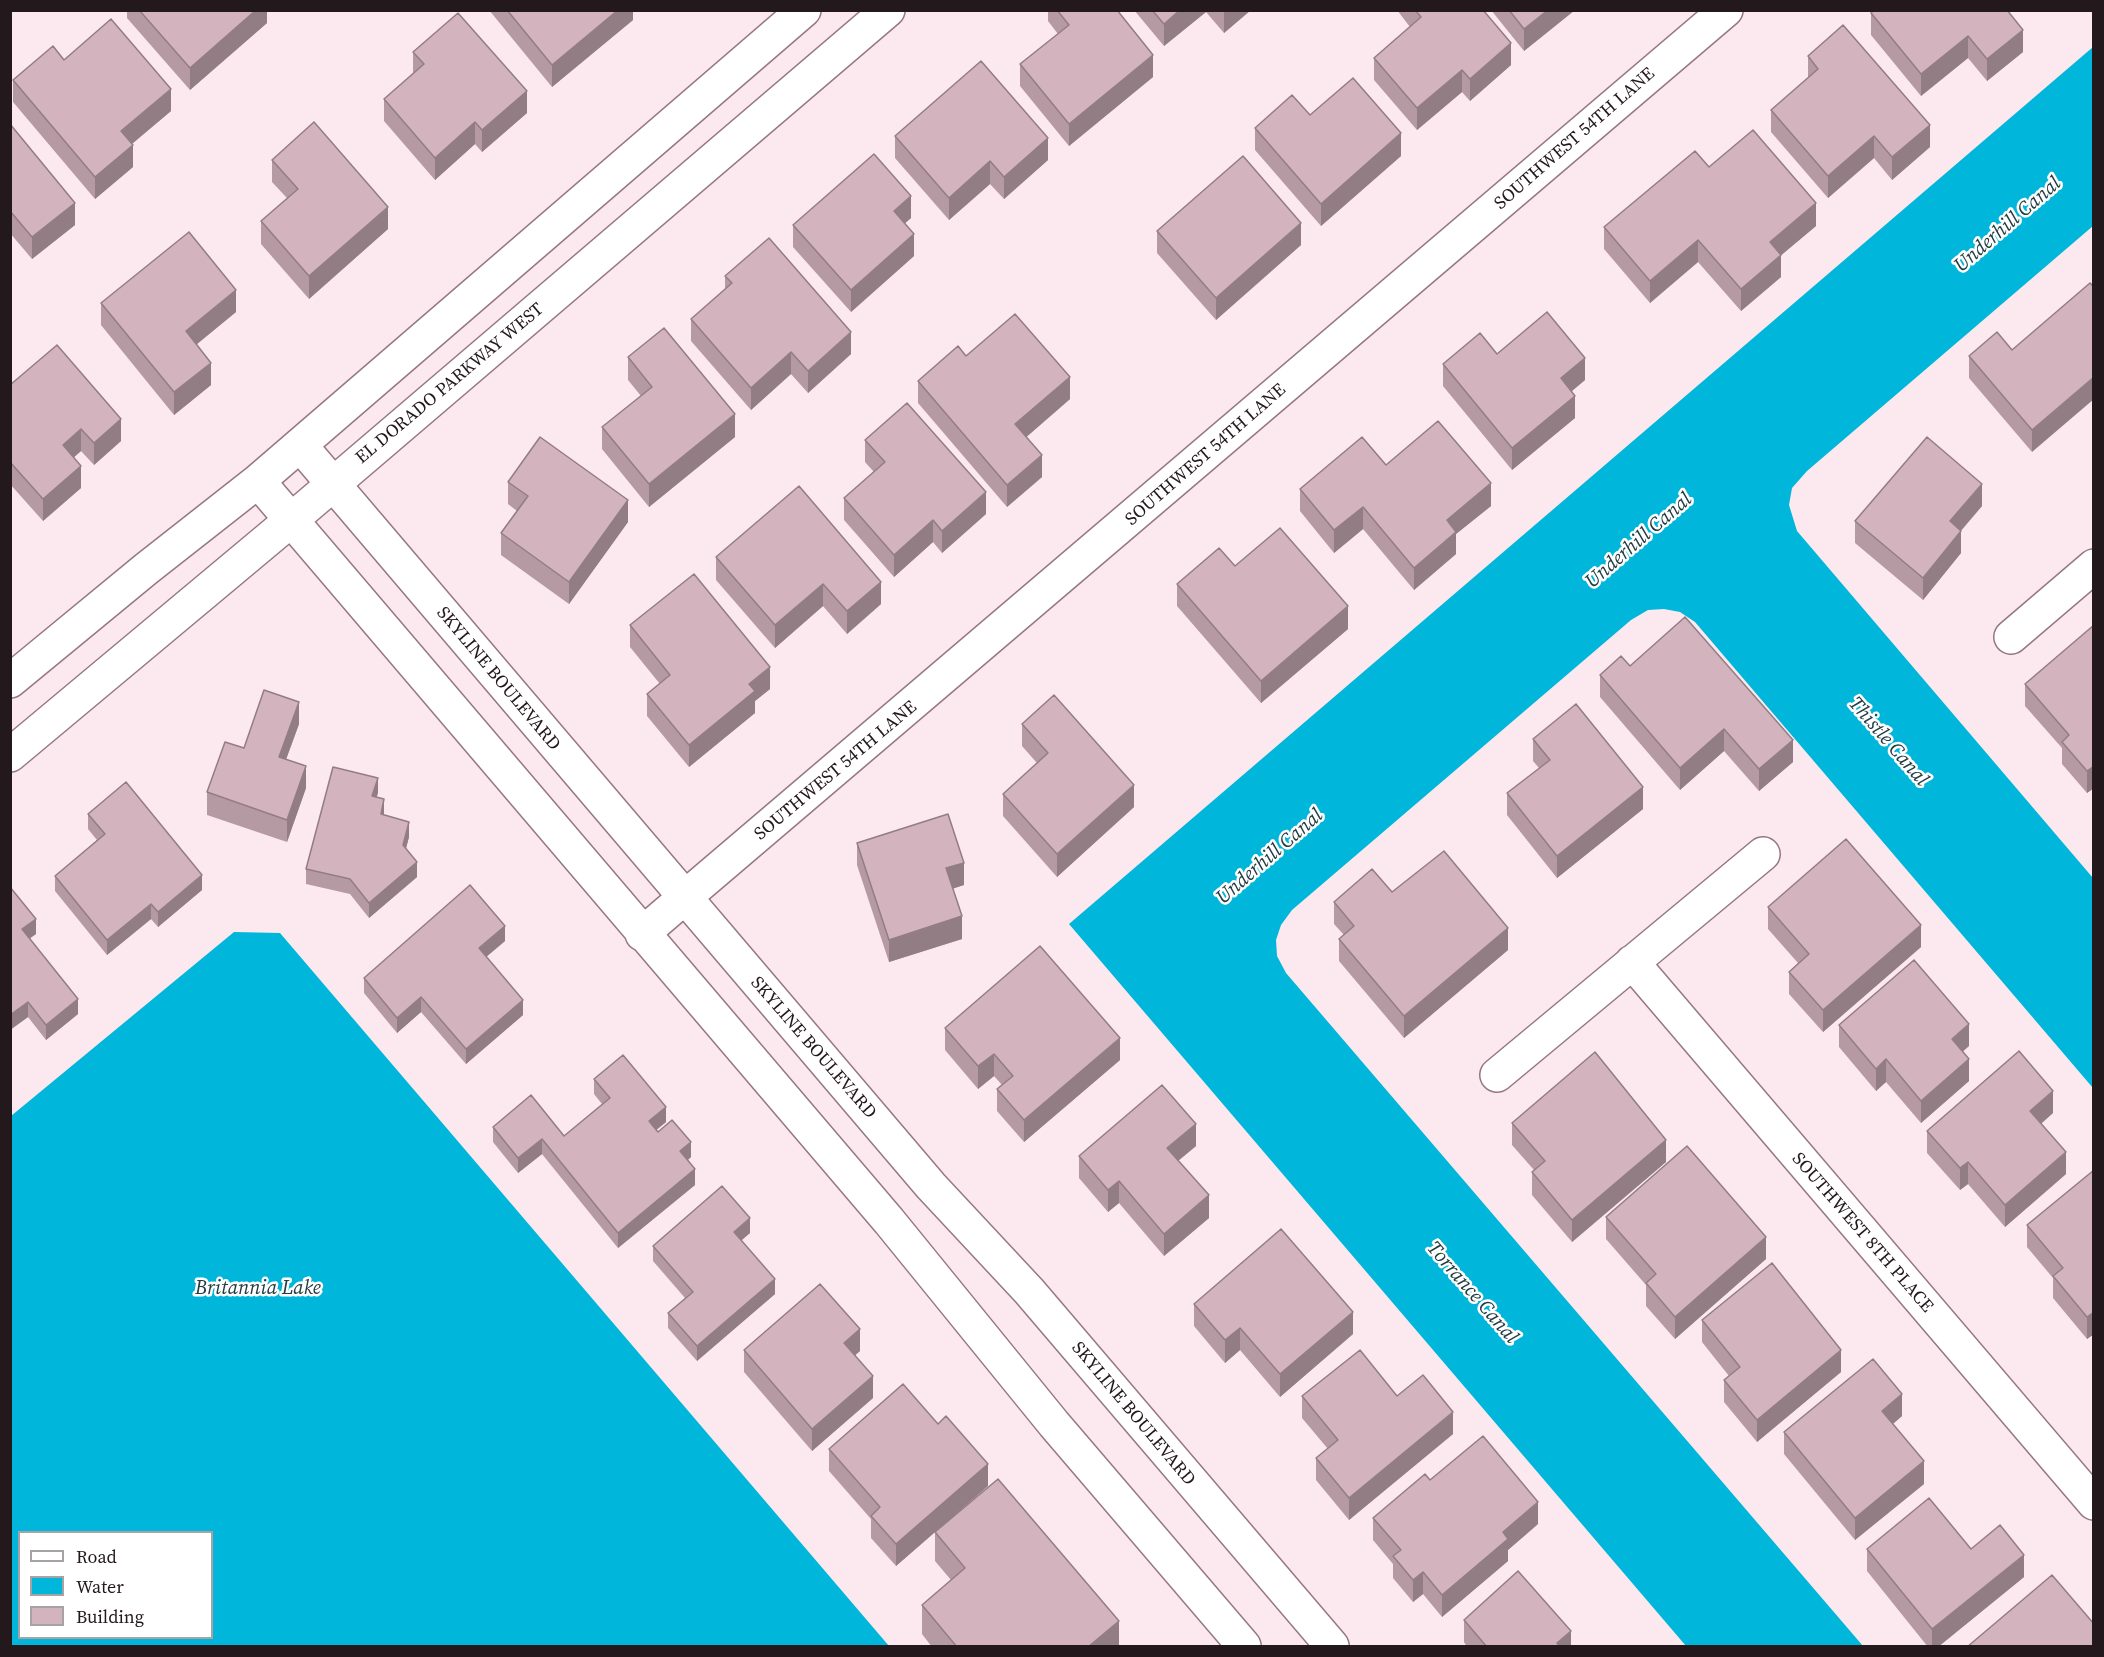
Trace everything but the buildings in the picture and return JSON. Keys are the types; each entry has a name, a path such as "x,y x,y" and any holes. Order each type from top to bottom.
{"street":[{"path":"10,681 146,568 258,481 804,10"},
{"name":"EL DORADO PARKWAY WEST","path":"10,755 290,521 888,10"},
{"name":"SOUTHWEST 54TH LANE","path":"642,934 1726,10"},
{"name":"SKYLINE BOULEVARD","path":"300,445 931,1186 1029,1291 1332,1647"},
{"path":"258,481 889,1221 1054,1424 1244,1647"},
{"path":"2011,637 2094,566"},
{"path":"1497,1075 1763,854"},
{"name":"SOUTHWEST 8TH PLACE","path":"1632,962 1662,1000 2094,1503"}],"water":[{"path":"2093,47 2093,226 1807,471 1792,488 1789,505 1797,531 2093,878 2093,1088 1695,622 1680,612 1664,609 1648,610 1631,620 1292,910 1281,925 1276,940 1277,956 1286,973 1863,1646 1686,1646 1069,924"},
{"name":"Britannia Lake","path":"234,932 280,933 889,1646 11,1646 11,1116"}],"water label":[{"name":"Underhill Canal","path":"2008,225"},
{"name":"Underhill Canal","path":"1639,541"},
{"name":"Thistle Canal","path":"1888,742"},
{"name":"Underhill Canal","path":"1270,857"},
{"name":"Torrance Canal","path":"1472,1293"}]}
